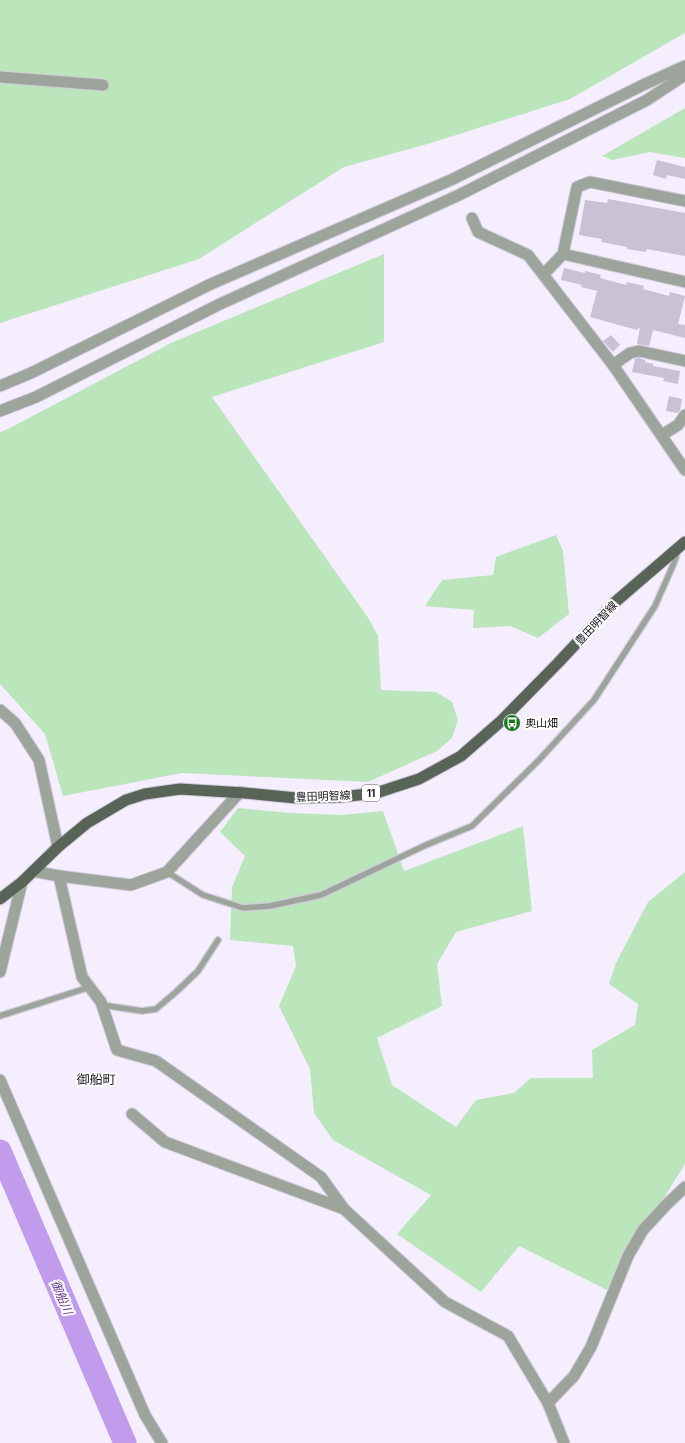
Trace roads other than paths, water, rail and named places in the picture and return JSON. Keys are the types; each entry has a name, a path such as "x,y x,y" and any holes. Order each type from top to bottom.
{"main road":[{"name":"豊田明智線","path":"0,899 22,882 58,847 87,823 126,800 145,794 180,789 240,792 296,798 341,796 376,793 420,779 461,756 500,722 614,603 682,544"}],"street":[{"path":"0,386 31,373 211,284 453,179 643,85 685,66"},
{"path":"0,411 36,397 220,304 459,195 647,100 685,75"},
{"path":"0,77 103,85"},
{"path":"544,274 563,254 577,187 590,182 685,201"},
{"path":"472,218 478,232 528,255 614,365 685,470"},
{"path":"563,254 685,282"},
{"path":"614,365 630,353 639,351 685,361"},
{"path":"662,435 678,425 685,414"},
{"path":"0,710 15,723 39,760 58,847"},
{"path":"33,871 59,876 131,885 167,872 240,792"},
{"path":"59,876 82,977 102,1005 117,1050 156,1061 321,1177 344,1209 445,1302 508,1336 548,1403 564,1443"},
{"path":"0,972 22,882"},
{"path":"0,1080 145,1415 162,1443"},
{"path":"132,1114 165,1142 344,1209"},
{"path":"548,1403 574,1376 591,1347 628,1256 643,1230 685,1187"}],"lane":[{"path":"167,872 203,895 243,908 270,906 321,895 426,845 472,826 538,761 594,700 655,606 682,544"},
{"path":"102,1005 142,1011 156,1009 198,971 218,940"},
{"path":"0,1016 90,987"}],"waterway":[{"name":"御船川","path":"0,1151 125,1443"}],"place":[{"name":"奥山畑","path":"512,723"}],"district":[{"name":"御船町","path":"96,1079"}]}
